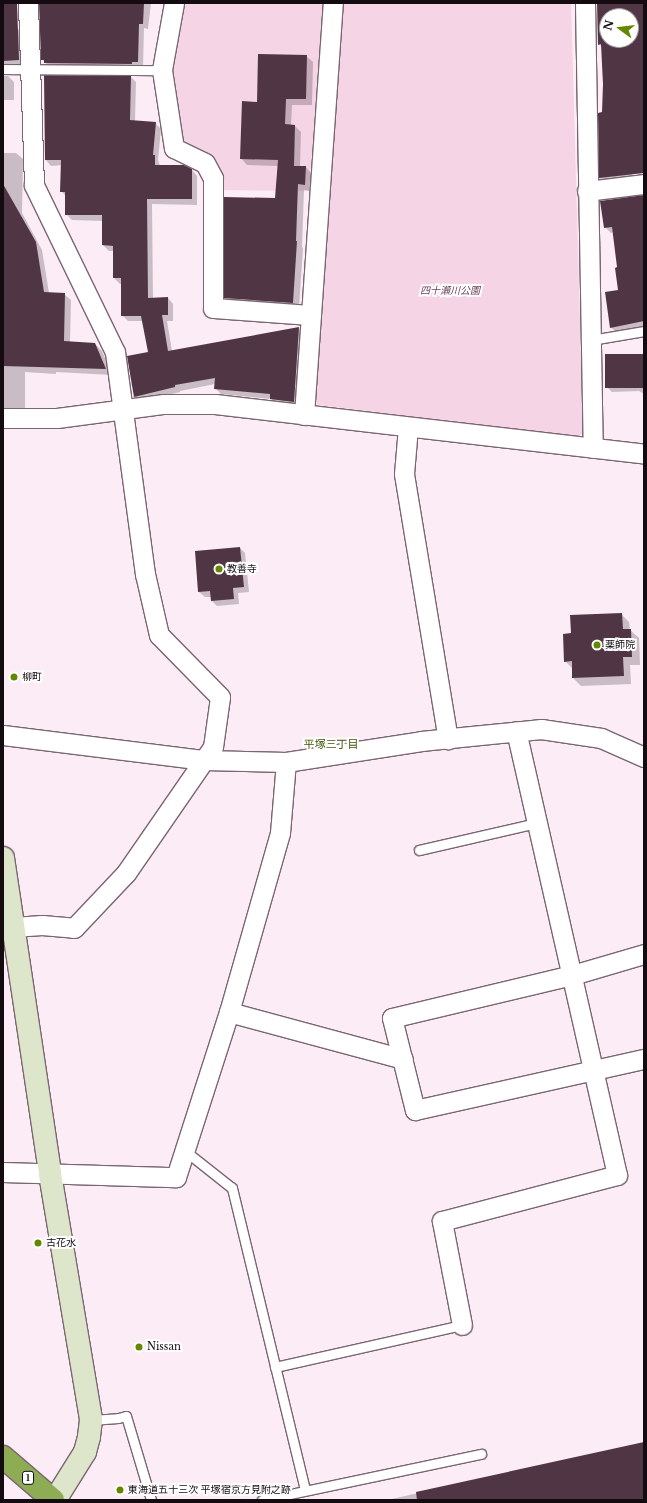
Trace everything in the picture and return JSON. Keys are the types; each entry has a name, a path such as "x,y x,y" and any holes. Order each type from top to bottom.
{"highway":[{"name":"1","path":"3,1457 54,1500"}],"street":[{"path":"13,927 42,925 74,928 126,873 213,747 220,697 159,635 145,574 115,352 34,185 28,3"},
{"path":"174,3 162,70 174,148 204,163 212,178 213,308 311,315"},
{"path":"304,415 333,3"},
{"path":"585,3 587,191 593,448"},
{"path":"587,191 644,184"},
{"path":"3,418 57,418 123,408 164,404 215,404 644,454"},
{"path":"408,427 404,474 448,739"},
{"path":"3,735 204,760 286,762 421,740 448,739 541,729 601,738 644,757"},
{"path":"462,1325 442,1221 617,1175 516,731"},
{"path":"3,1172 176,1178 229,1012 280,833 286,762"},
{"path":"3,858 50,1174 91,1420 85,1452 54,1500"},
{"path":"644,954 572,975 392,1018 415,1110 644,1058"},
{"path":"229,1012 403,1059"}],"lane":[{"path":"3,69 162,70"},
{"path":"591,340 644,331"},
{"path":"419,850 537,823"},
{"path":"184,1150 232,1188 304,1490"},
{"path":"275,1367 462,1325"},
{"path":"91,1420 126,1416 151,1500"},
{"path":"262,1500 481,1454"}],"green space":[{"path":"181,3 323,3 309,191 221,190 222,172 211,157 181,143 167,67"},
{"name":"四十瀬川公園","path":"342,3 571,3 583,427 583,433 578,437 319,405 312,401"}],"building":[{"path":"3,3 17,3 19,60 3,61"},
{"path":"39,3 144,3 143,24 139,24 138,62 132,62 132,64 44,63 44,60 41,60"},
{"path":"597,3 644,3 644,173 599,178 598,113 602,112 603,84 601,48 639,48 639,8 599,8 599,45"},
{"path":"258,54 307,55 306,99 286,99 285,124 295,125 294,166 306,166 305,185 298,184 297,241 293,303 224,298 224,197 275,198 278,160 240,159 242,101 257,102"},
{"path":"44,75 131,76 130,120 156,122 153,155 155,155 155,165 184,165 192,169 192,199 147,199 148,298 168,297 168,315 162,315 168,351 299,327 294,402 270,399 270,394 214,389 215,378 175,385 175,387 134,397 127,356 148,352 141,316 121,316 121,278 113,278 113,246 102,245 102,215 65,215 65,192 60,192 61,160 45,160"},
{"path":"3,184 36,242 44,292 65,293 64,341 95,343 106,369 3,366"},
{"path":"644,195 644,321 610,328 605,292 618,290 615,268 617,267 612,227 604,228 600,201"},
{"path":"605,354 644,354 644,388 605,388"},
{"name":"教善寺","path":"240,547 244,587 233,588 234,599 211,601 210,591 198,592 195,551"},
{"name":"薬師院","path":"622,613 623,629 631,629 632,657 623,657 624,676 572,678 572,661 564,662 563,634 571,633 570,615"},
{"path":"644,1442 644,1500 417,1500 416,1492"}],"place":[{"name":"教善寺","path":"219,569"},
{"name":"薬師院","path":"597,645"},
{"name":"柳町","path":"14,677"},
{"name":"古花水","path":"38,1243"},
{"name":"Nissan","path":"139,1347"},
{"name":"東海道五十三次 平塚宿京方見附之跡","path":"120,1490"}],"district":[{"name":"平塚三丁目","path":"331,744"}]}
